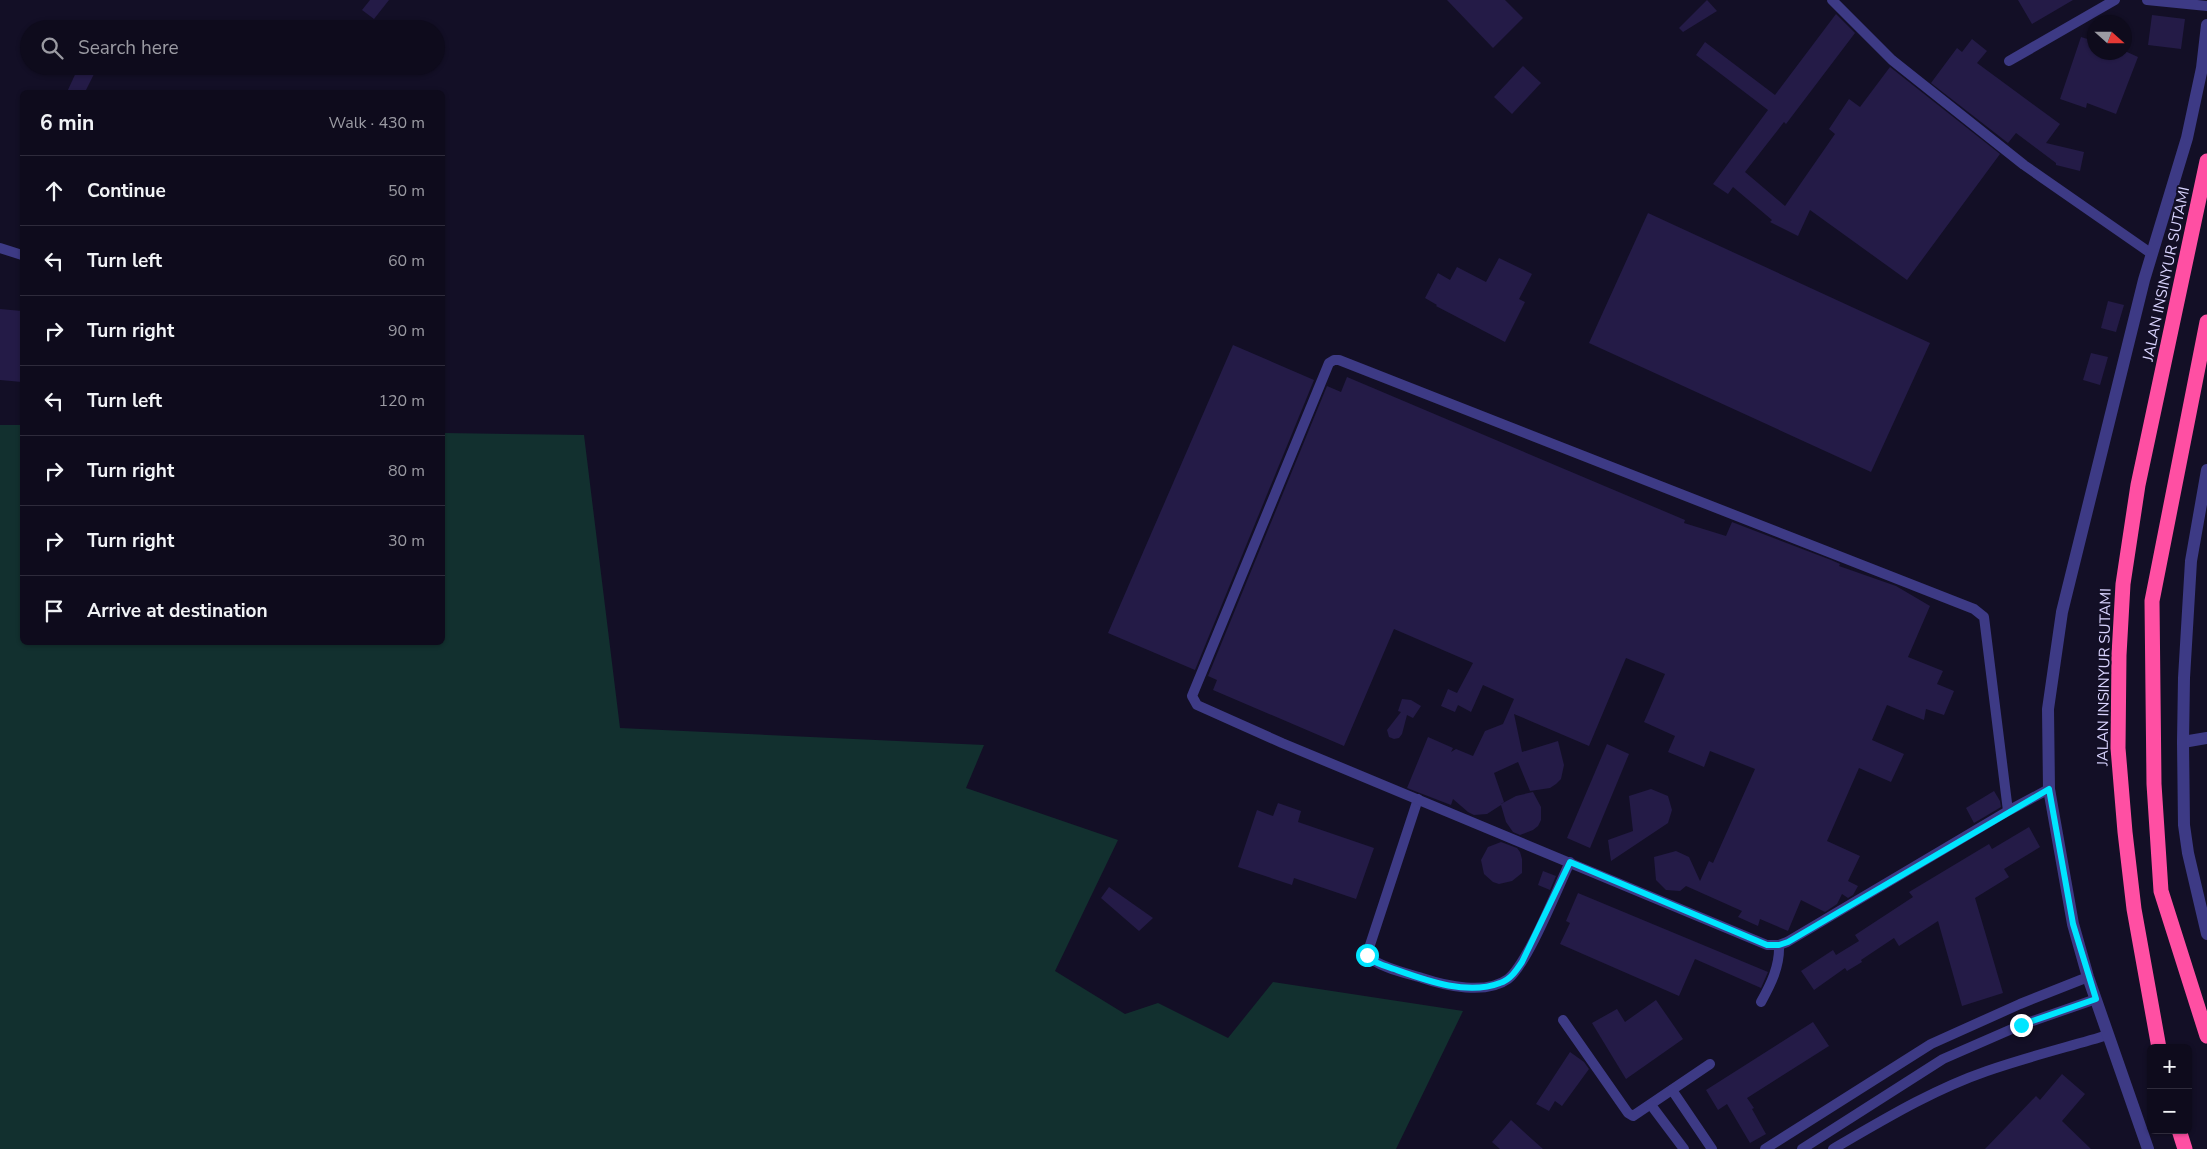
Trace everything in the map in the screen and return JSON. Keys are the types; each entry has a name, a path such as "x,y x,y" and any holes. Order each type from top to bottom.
{"highway":[{"name":"JALAN INSINYUR SUTAMI","path":"2158,1044 2134,909 2118,748 2123,584 2138,485 2207,161"},
{"path":"2207,322 2152,601 2154,784 2161,891 2207,1036"},
{"path":"2180,1134 2185,1149"}],"street":[{"path":"2148,1149 2088,977 2068,899 2049,789 2048,710 2058,633 2107,423 2152,254 2187,138 2202,68 2207,25"},
{"path":"2207,470 2191,561 2184,678 2183,742 2184,825 2188,853 2207,934"},
{"path":"2183,742 2207,738"}],"lane":[{"path":"1832,0 1900,67 2024,165 2152,254"},
{"path":"2009,61 2115,0"},
{"path":"2147,0 2207,6"},
{"path":"0,248 20,254"},
{"path":"2008,811 1984,617 1980,612 1371,372 1334,360 1329,363 1192,696 1197,705 1282,743 1767,945 1779,945 1788,942 2008,811 2049,789"},
{"path":"1418,799 1368,951 1367,955 1370,960 1430,981 1485,987 1507,980 1517,971 1526,956 1570,862"},
{"path":"1761,1002 1769,988 1778,962 1779,945"},
{"path":"1766,1149 1932,1044 2020,1004 2088,977"},
{"path":"1802,1149 1943,1059 2021,1025 2096,999"},
{"path":"1563,1020 1628,1113 1635,1116 1710,1064"},
{"path":"1833,1149 1895,1112 1954,1084 1986,1072 2108,1035"},
{"path":"1672,1090 1712,1149"},
{"path":"1651,1105 1684,1149"}],"green space":[{"path":"0,425 20,425 20,645 445,645 445,433 584,435 620,728 984,745 966,788 1118,840 1055,971 1125,1014 1158,1003 1228,1038 1273,982 1463,1011 1396,1149 0,1149"}],"building":[{"path":"370,0 389,0 374,19 362,10"},
{"path":"1447,0 1505,0 1523,18 1493,48"},
{"path":"1707,0 1717,11 1683,32 1679,28"},
{"path":"2018,0 2073,0 2032,24"},
{"path":"1836,14 1855,33 1786,124 1784,122 1745,172 1785,206 1835,134 1829,129 1849,99 1860,107 1890,67 2000,154 1907,280 1810,210 1798,236 1770,222 1772,220 1733,187 1728,194 1713,184 1768,110 1696,55 1705,42 1775,95"},
{"path":"2152,15 2185,19 2181,49 2148,45"},
{"path":"2081,37 2087,39 2087,60 2132,60 2132,54 2138,57 2116,114 2087,103 2086,108 2060,99"},
{"path":"1972,39 1987,51 1977,63 2060,124 2046,143 2084,152 2080,171 2056,165 2056,163 2016,133 2008,143 1931,83 1957,48 1962,52"},
{"path":"1523,66 1541,83 1512,114 1494,97"},
{"path":"75,75 94,75 86,90 68,90"},
{"path":"1648,213 1930,343 1871,472 1589,343"},
{"path":"1499,258 1532,274 1519,299 1525,302 1505,342 1436,306 1425,298 1438,273 1450,280 1457,267 1486,282"},
{"path":"2108,301 2124,305 2116,332 2101,328"},
{"path":"0,309 20,311 20,382 0,380"},
{"path":"1233,345 1314,380 1195,670 1108,633"},
{"path":"2091,353 2108,357 2100,385 2083,380"},
{"path":"1347,377 1685,520 1684,523 1726,536 1732,522 1831,560 1840,564 1839,566 1896,586 1930,606 1908,657 1943,671 1937,684 1954,691 1944,715 1926,709 1924,720 1887,705 1872,740 1904,754 1891,782 1859,768 1827,841 1860,856 1848,881 1858,886 1853,895 1848,898 1842,894 1837,904 1825,912 1801,900 1788,931 1760,919 1758,926 1738,917 1742,911 1686,886 1680,891 1666,890 1656,880 1654,857 1676,851 1689,857 1700,881 1709,861 1713,863 1755,769 1710,751 1704,767 1668,752 1675,736 1644,722 1665,674 1626,658 1589,746 1514,714 1522,752 1558,741 1564,765 1561,779 1556,784 1550,788 1530,791 1518,762 1494,773 1504,802 1501,804 1516,796 1533,792 1541,807 1541,820 1538,826 1520,835 1513,832 1506,822 1501,805 1487,814 1474,815 1453,799 1451,805 1407,788 1428,737 1453,748 1451,752 1456,749 1473,756 1485,731 1503,724 1514,699 1483,685 1471,712 1458,705 1455,712 1441,706 1448,689 1457,693 1473,663 1394,629 1344,746 1213,690 1217,680 1208,676 1327,386 1341,392"},
{"path":"1402,699 1411,700 1421,706 1413,718 1407,715 1402,734 1399,738 1394,739 1389,737 1387,730 1401,712 1398,711"},
{"path":"1607,744 1629,754 1590,848 1567,838"},
{"path":"1651,789 1668,796 1672,810 1668,823 1611,861 1608,840 1633,831 1629,796"},
{"path":"1994,791 2001,807 1974,823 1966,808"},
{"path":"1278,803 1301,811 1298,822 1374,848 1356,899 1294,878 1292,885 1238,867 1257,810 1273,816"},
{"path":"2029,827 2040,847 2004,869 2009,877 1975,898 2003,993 1962,1006 1938,921 1899,946 1894,938 1861,960 1862,962 1847,971 1845,968 1814,990 1801,971 1833,950 1836,955 1859,941 1855,935 1913,897 1909,892 1989,844 1992,849"},
{"path":"1501,842 1517,848 1520,852 1522,873 1512,881 1499,884 1493,882 1484,874 1481,860 1488,847"},
{"path":"1543,871 1556,876 1550,890 1538,885"},
{"path":"1109,887 1153,918 1139,931 1101,898"},
{"path":"1578,893 1768,972 1761,988 1695,959 1679,996 1560,944 1570,923 1566,921"},
{"path":"1656,1000 1683,1039 1626,1079 1592,1023 1617,1009 1625,1022"},
{"path":"1813,1022 1829,1046 1747,1098 1754,1108 1752,1109 1766,1134 1750,1143 1727,1104 1718,1110 1706,1090"},
{"path":"1570,1052 1584,1062 1589,1069 1562,1106 1555,1101 1549,1111 1536,1104"},
{"path":"2062,1074 2085,1094 2062,1121 2091,1149 1985,1149 2036,1096 2040,1100"},
{"path":"1511,1120 1543,1149 1500,1149 1492,1142"}],"route":[{"path":"1367,955 1370,960 1385,966 1443,984 1485,987 1500,984 1517,971 1526,956 1570,862 1767,945 1779,945 1788,942 2008,811 2049,789 2060,860 2073,924 2096,999 2021,1025"}]}
